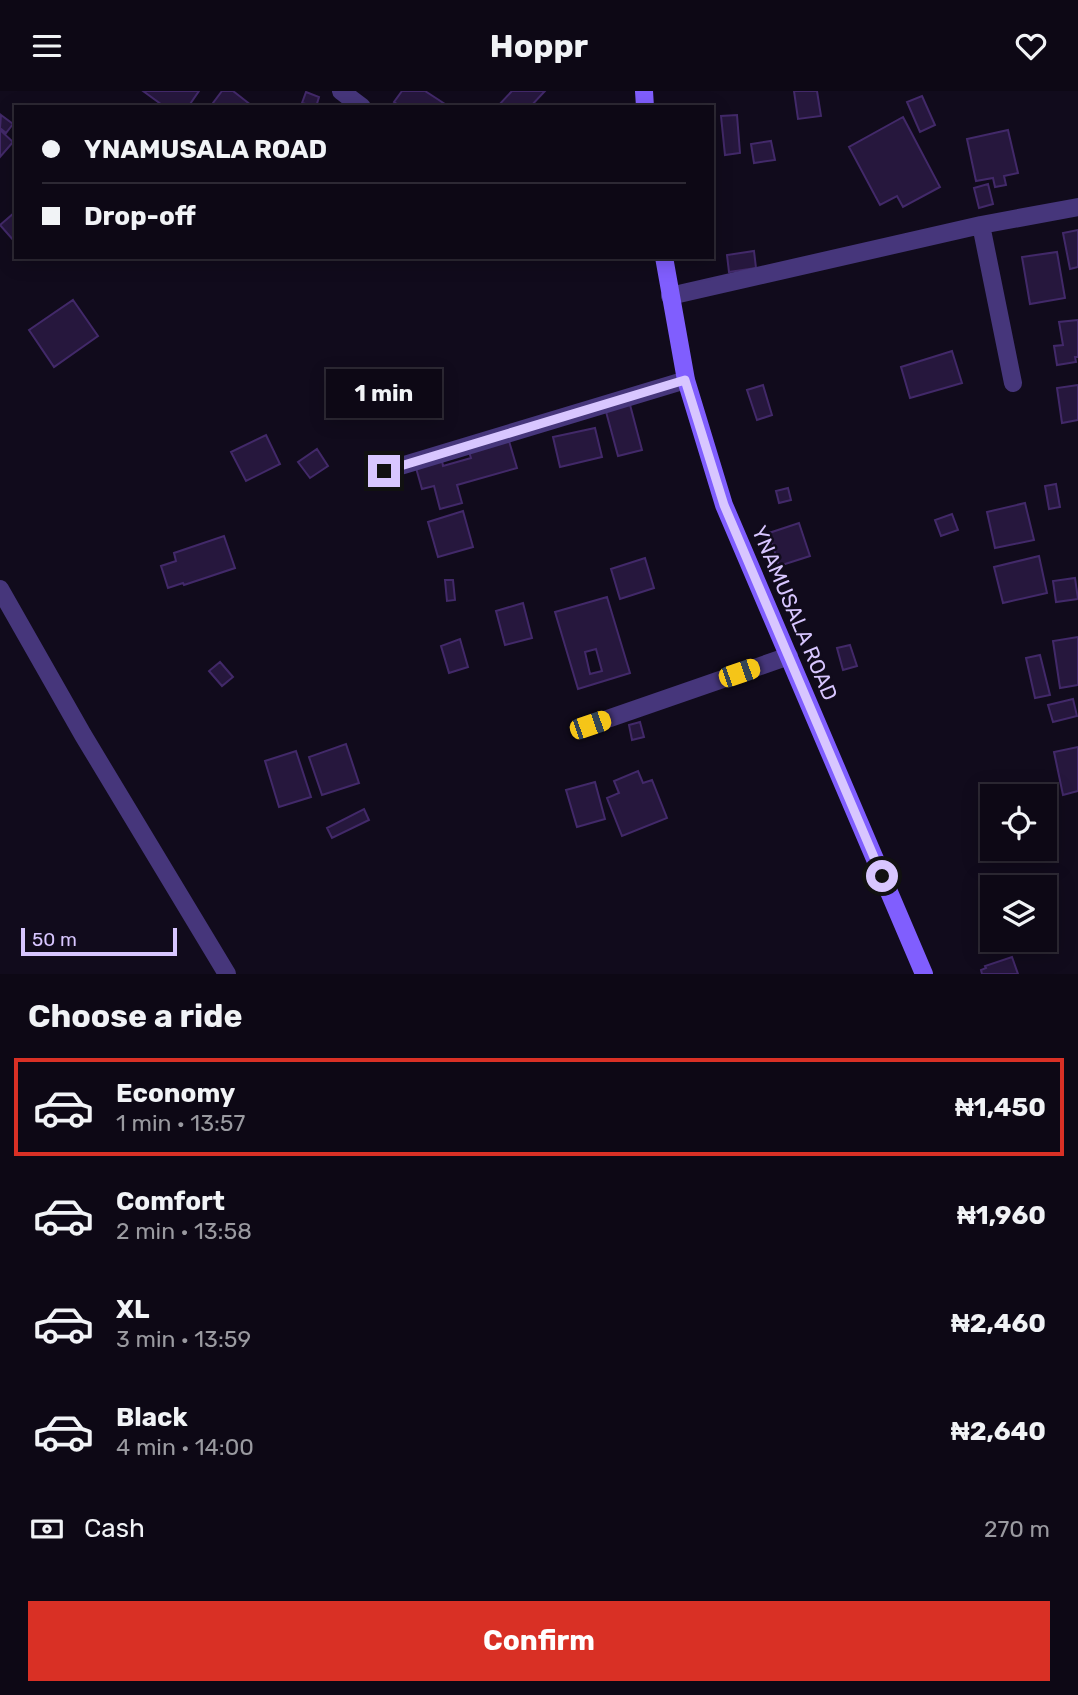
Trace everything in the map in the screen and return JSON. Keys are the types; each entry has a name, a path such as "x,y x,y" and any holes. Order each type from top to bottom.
{"main road":[{"name":"YNAMUSALA ROAD","path":"664,259 685,380 724,505 924,974"}],"street":[{"path":"341,91 359,105"},
{"path":"670,296 981,225 1078,207"},
{"path":"981,225 1013,383"},
{"path":"384,471 685,380"},
{"path":"0,589 83,735 227,974"},
{"path":"590,725 789,656"}],"building":[{"path":"143,91 199,91 189,105 162,105"},
{"path":"222,91 233,91 251,105 212,105"},
{"path":"402,91 425,91 446,105 398,105 394,102"},
{"path":"512,91 545,91 532,105 499,105"},
{"path":"794,91 817,91 821,116 798,119"},
{"path":"306,92 319,97 317,105 302,103"},
{"path":"922,96 935,125 920,132 907,102"},
{"path":"1,115 13,124 6,133 0,128"},
{"path":"737,115 740,153 725,155 721,116"},
{"path":"903,117 940,187 903,207 897,196 880,205 849,147"},
{"path":"0,130 13,142 0,157"},
{"path":"1008,130 1018,173 1004,176 1006,185 995,187 993,178 976,181 967,139"},
{"path":"771,141 775,160 754,163 751,144"},
{"path":"988,184 993,204 979,208 974,188"},
{"path":"14,213 14,241 0,225"},
{"path":"1078,230 1078,267 1070,269 1063,233"},
{"path":"754,251 756,268 729,272 727,255"},
{"path":"1057,252 1065,298 1030,304 1022,257"},
{"path":"73,300 98,336 54,367 29,330"},
{"path":"1078,320 1076,362 1057,365 1054,346 1063,345 1059,322"},
{"path":"952,351 962,383 910,398 901,367"},
{"path":"763,385 772,415 757,420 747,390"},
{"path":"1078,385 1078,420 1062,423 1057,388"},
{"path":"629,401 642,450 618,456 605,408"},
{"path":"595,428 602,457 560,467 553,437"},
{"path":"266,435 280,464 246,481 231,452"},
{"path":"509,441 517,468 457,485 462,503 440,509 434,486 422,489 416,468 442,461 443,466 471,458 469,452"},
{"path":"317,449 328,466 310,478 298,462"},
{"path":"1056,484 1060,507 1049,509 1045,486"},
{"path":"788,488 791,500 779,503 776,491"},
{"path":"1025,503 1034,540 995,548 987,512"},
{"path":"463,511 473,547 438,557 428,522"},
{"path":"952,514 958,530 941,536 935,520"},
{"path":"799,523 810,556 779,566 769,533"},
{"path":"224,536 235,568 168,588 161,566 176,561 174,553"},
{"path":"1039,556 1047,593 1003,603 994,567"},
{"path":"645,558 654,588 620,599 611,569"},
{"path":"1075,578 1078,599 1056,602 1053,581"},
{"path":"445,580 453,580 455,600 447,601"},
{"path":"607,597 630,673 578,689 555,612","holes":["596,649 602,671 590,674 585,652"]},
{"path":"523,603 532,638 505,645 496,611"},
{"path":"1078,637 1078,685 1060,688 1053,641"},
{"path":"460,639 468,667 449,673 441,646"},
{"path":"850,645 857,666 843,670 837,648"},
{"path":"1040,655 1050,695 1035,698 1026,658"},
{"path":"220,662 233,677 222,686 209,671"},
{"path":"1073,699 1077,716 1053,722 1048,705"},
{"path":"640,722 644,737 632,740 629,725"},
{"path":"346,744 359,783 322,795 309,757"},
{"path":"1078,747 1078,791 1063,795 1054,752"},
{"path":"296,751 311,797 279,807 265,761"},
{"path":"638,771 643,783 652,780 667,818 622,836 607,798 619,793 614,781"},
{"path":"595,782 605,819 577,827 566,790"},
{"path":"364,809 369,820 332,838 327,828"},
{"path":"1012,957 1018,974 982,974 981,970 986,968 985,966"}],"route":[{"path":"384,471 685,380 724,505 882,876"}]}
